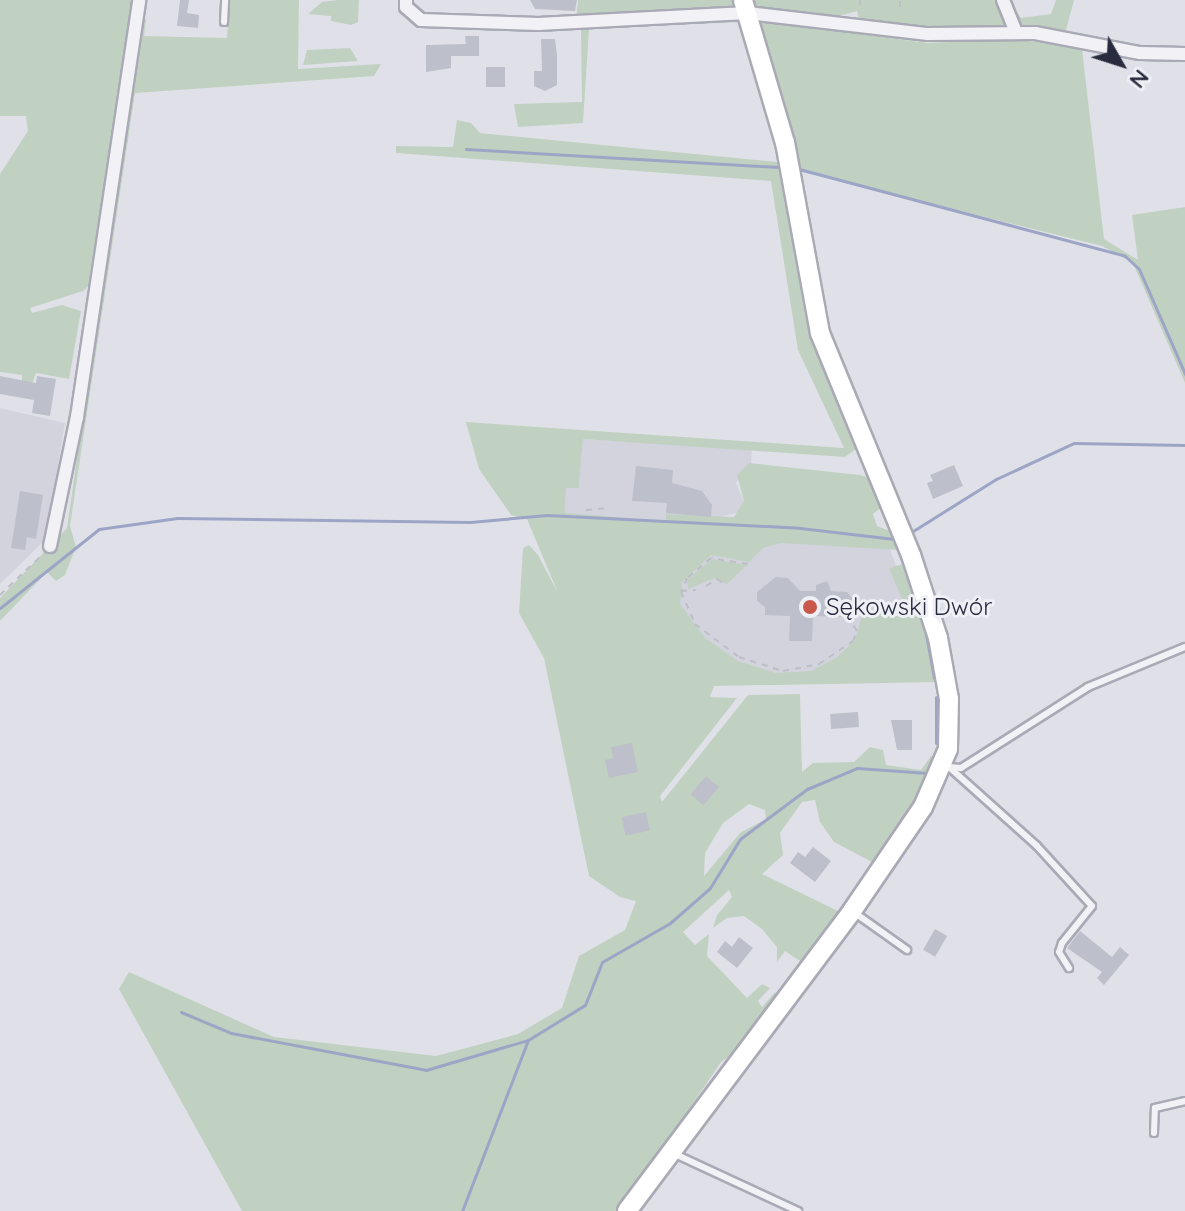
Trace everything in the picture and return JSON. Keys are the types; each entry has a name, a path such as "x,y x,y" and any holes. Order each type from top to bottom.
{"street":[{"path":"50,546 77,417 139,0"},
{"path":"406,0 406,7 421,20 538,24 746,7 928,34 1016,32 1140,53 1185,54"},
{"path":"1003,0 1016,32"},
{"path":"627,1211 668,1151 852,911 946,767 949,699 938,638 911,555 820,333 785,143 746,7"}],"lane":[{"path":"224,22 225,0"},
{"path":"946,767 961,768 1088,687 1185,647"},
{"path":"946,767 1037,846 1092,906 1062,943 1059,952 1069,968"},
{"path":"852,911 907,950"},
{"path":"1154,1133 1155,1108 1185,1101"},
{"path":"668,1151 798,1211"}],"path":[{"path":"860,0 860,5"},
{"path":"900,0 900,7"},
{"path":"586,510 608,508"},
{"path":"0,595 50,546"},
{"path":"748,564 711,558 687,578 681,591 686,612 702,631 739,657 770,669 804,669 833,658 856,635 850,620"},
{"path":"706,586 717,579 725,584"},
{"path":"681,591 696,590"}],"shaded area":[{"path":"0,408 65,423 46,539 0,584"},
{"path":"583,439 752,449 751,463 736,483 744,501 740,512 712,519 666,514 667,521 565,514 566,488 579,488"},
{"path":"527,519 888,544 913,613 862,683 714,667"}],"green space":[{"path":"0,0 135,0 93,282 83,291 30,308 32,313 62,305 81,311 69,379 36,373 32,384 22,381 22,375 0,372 0,174 28,131 26,116 0,116"},
{"path":"230,0 299,0 298,69 381,64 374,76 135,93 70,526 76,547 65,575 56,581 47,572 0,621 0,598 67,528 140,21 146,20 144,36 227,38"},
{"path":"359,0 358,22 351,25 331,21 331,16 308,14 322,2"},
{"path":"578,0 734,0 735,6 576,20"},
{"path":"752,0 998,0 1008,26 945,29 868,21 859,19 857,11 835,17 762,10"},
{"path":"1009,0 1021,18 1051,14 1056,0 1074,0 1065,34 1022,26"},
{"path":"738,15 740,22 589,29 583,123 518,127 514,104 582,102 581,27"},
{"path":"760,20 927,43 1016,39 1082,49 1104,239 1138,260 1132,215 1185,207 1185,383 1133,263 1102,246 802,172"},
{"path":"350,48 358,61 303,65 307,50"},
{"path":"457,120 471,123 480,133 778,162 860,446 845,457 583,439 579,488 566,488 565,513 666,521 666,514 734,517 744,501 737,475 749,463 871,478 882,507 873,514 877,526 892,532 899,550 781,543 763,548 749,562 711,555 682,582 680,604 705,638 738,661 776,673 811,671 836,658 855,640 863,613 901,612 904,603 889,569 904,564 920,618 924,618 939,682 714,686 710,697 737,698 660,796 662,802 748,695 800,694 802,772 813,763 854,762 870,747 883,750 886,765 921,770 931,756 937,757 936,770 870,875 866,871 872,862 834,842 820,822 815,800 802,802 780,833 783,855 762,874 838,911 857,885 861,887 786,986 782,985 800,961 785,951 777,962 777,947 762,929 744,916 727,918 713,928 717,915 732,897 729,890 683,932 695,945 709,934 707,956 747,998 762,984 770,988 758,1001 762,1007 775,992 777,1000 740,1048 721,1062 620,1211 242,1211 119,989 129,972 274,1037 436,1056 518,1034 562,1008 579,956 625,930 636,901 620,897 589,876 544,658 519,613 523,548 529,545 538,555 558,593 527,519 511,515 479,469 466,422 844,448 798,350 771,181 396,153 396,146 453,147","holes":["749,804 765,810 766,819 740,833 704,876 705,853 723,823"]},
{"path":"712,559 747,565 727,584 714,578 688,589 687,580"}],"building":[{"path":"180,0 189,0 187,13 199,15 198,28 177,26"},
{"path":"530,0 577,0 575,11 535,9"},
{"path":"465,36 479,36 479,56 451,56 451,68 426,72 426,45 466,44"},
{"path":"541,39 555,39 557,55 557,85 545,91 534,86 534,71 542,71"},
{"path":"486,67 505,67 505,87 486,87"},
{"path":"0,376 36,383 37,376 56,379 50,416 32,413 34,400 0,394"},
{"path":"954,465 963,486 933,499 927,483 933,481 930,475"},
{"path":"636,466 673,470 672,483 702,491 712,505 711,517 666,513 667,503 632,501"},
{"path":"20,491 43,495 36,539 27,537 25,550 11,548"},
{"name":"Sękowski Dwór","path":"776,577 788,578 800,591 816,591 816,585 827,581 831,591 847,592 854,600 854,610 846,617 813,616 812,641 789,641 790,616 765,615 765,607 757,601 757,592"},
{"path":"858,712 859,727 831,729 830,714"},
{"path":"891,720 912,720 912,750 897,750"},
{"path":"632,743 638,772 609,778 605,760 613,758 611,747"},
{"path":"706,776 719,787 704,805 691,794"},
{"path":"646,812 650,831 625,836 622,817"},
{"path":"813,847 831,861 815,882 790,863 798,852 805,857"},
{"path":"935,929 947,936 935,957 923,950"},
{"path":"1080,931 1112,957 1120,947 1129,955 1104,985 1097,978 1102,972 1067,948"},
{"path":"739,937 753,948 737,968 717,952 725,941 732,947"}],"waterway":[{"path":"466,149 778,167"},
{"path":"799,169 1125,256 1139,269 1185,374"},
{"path":"913,531 996,479 1074,443 1185,445"},
{"path":"0,608 99,529 177,518 470,522 547,515 800,528 894,539 898,549"},
{"path":"924,623 934,678"},
{"path":"936,697 936,743"},
{"path":"462,1211 528,1040 585,1005 602,962 670,923 710,888 740,839 807,789 857,768 928,773"},
{"path":"181,1012 231,1033 426,1070 528,1040"}],"place":[{"name":"Sękowski Dwór","path":"810,607"}]}
